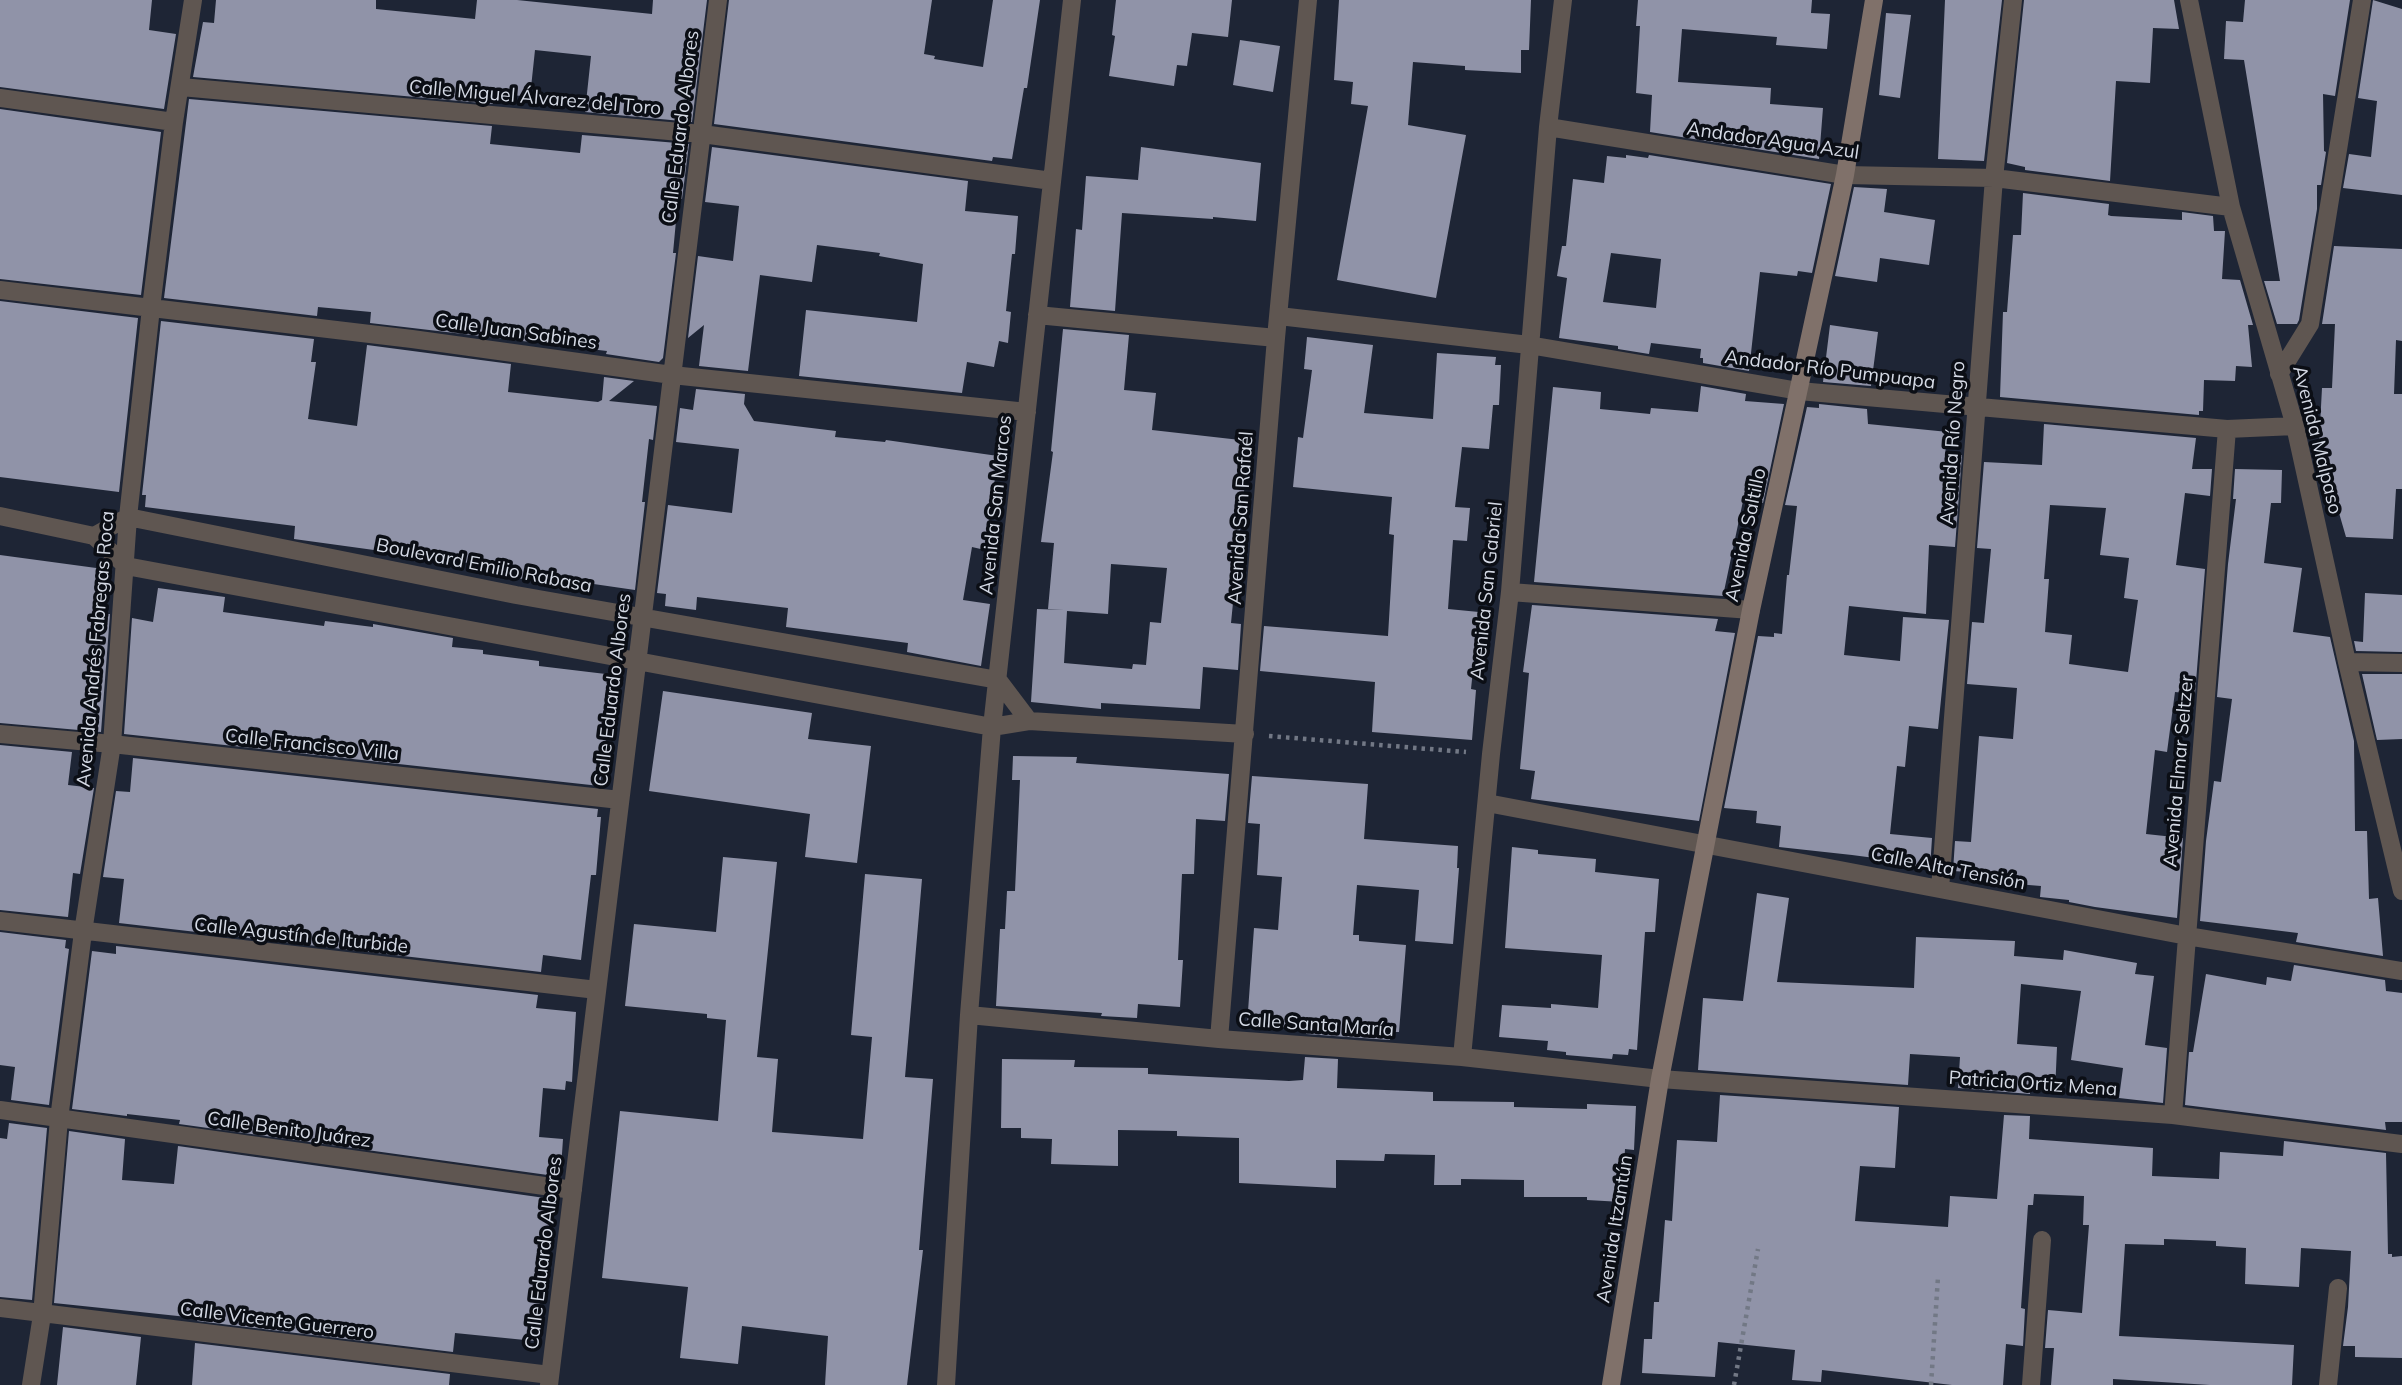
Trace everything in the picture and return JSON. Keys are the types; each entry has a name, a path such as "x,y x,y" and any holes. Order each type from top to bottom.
{"street":[{"name":"Avenida Andrés Fabregas Roca","path":"31,1385 41,1315 59,1119 83,932 112,744 128,517 174,122 193,0"},
{"name":"Calle Eduardo Albores","path":"549,1380 718,0"},
{"name":"Avenida San Marcos","path":"946,1385 992,727 1072,0"},
{"name":"Avenida San Rafaél","path":"1220,1039 1276,338 1308,0"},
{"name":"Avenida San Gabriel","path":"1462,1057 1491,754 1510,592 1548,127 1563,0"},
{"name":"Avenida Saltillo","path":"1660,1079 1751,610 1845,175 1874,0"},
{"name":"Avenida Río Negro","path":"1940,889 1994,178 2013,0"},
{"name":"Avenida Malpaso","path":"2189,0 2231,207 2295,426 2347,662 2402,891"},
{"path":"2279,374 2309,324 2362,0"},
{"name":"Calle Miguel Álvarez del Toro","path":"181,87 702,134 1052,181"},
{"path":"0,98 174,122"},
{"name":"Andador Agua Azul","path":"1548,127 1845,175 1994,178 2231,207"},
{"name":"Calle Juan Sabines","path":"0,290 426,341 672,375 1027,412"},
{"path":"1037,315 1276,338"},
{"name":"Andador Río Pumpuapa","path":"1279,316 1529,345 1800,391 2227,429 2295,426"},
{"name":"Avenida Elmar Seltzer","path":"2173,1115 2227,429"},
{"path":"0,516 94,536 126,566 992,727 1028,721 1245,734"},
{"path":"94,536 128,517"},
{"name":"Boulevard Emilio Rabasa","path":"128,517 516,595 998,680"},
{"path":"1510,592 1751,610"},
{"path":"2347,662 2402,663"},
{"path":"998,680 1028,721"},
{"name":"Calle Francisco Villa","path":"0,734 620,800"},
{"name":"Calle Alta Tensión","path":"1487,803 2187,936 2402,971"},
{"name":"Calle Agustín de Iturbide","path":"0,921 597,990"},
{"name":"Calle Santa María","path":"970,1016 1220,1039 1462,1057 1660,1079"},
{"name":"Patricia Ortiz Mena","path":"1660,1079 2173,1115 2402,1144"},
{"name":"Avenida Itzantún","path":"1611,1385 1660,1079"},
{"name":"Calle Benito Juárez","path":"0,1110 573,1190"},
{"path":"2031,1385 2042,1240"},
{"path":"2328,1385 2338,1288"},
{"name":"Calle Vicente Guerrero","path":"0,1308 549,1380"}],"path":[{"path":"1245,734 1491,754"},
{"path":"1734,1385 1758,1249"},
{"path":"1931,1385 1938,1277"}],"building":[{"path":"0,0 152,0 149,30 176,34 164,109 0,87"},
{"path":"216,0 376,0 376,9 475,19 477,0 517,0 652,14 653,0 707,0 692,122 585,112 591,56 535,50 530,97 494,93 493,104 193,77 203,22 214,23"},
{"path":"729,0 932,0 924,54 935,56 934,59 983,67 993,0 1040,0 1027,88 1024,88 1012,159 993,157 992,161 714,124"},
{"path":"1116,0 1232,0 1228,37 1192,33 1187,66 1177,65 1174,86 1109,76 1115,36 1112,35"},
{"path":"1339,0 1531,0 1529,50 1521,50 1521,73 1465,70 1465,66 1413,62 1408,125 1466,135 1436,298 1337,280 1368,106 1351,104 1353,82 1334,80"},
{"path":"1638,0 1812,0 1811,13 1830,14 1827,49 1776,45 1777,37 1682,29 1678,82 1771,88 1770,104 1823,108 1819,159 1650,132 1652,95 1636,93 1640,26 1636,26"},
{"path":"1945,0 2002,0 1984,161 1938,159"},
{"path":"2024,0 2174,0 2179,29 2153,28 2150,83 2116,81 2110,181 2025,170 2025,167 2007,163"},
{"path":"2245,0 2350,0 2335,96 2323,94 2326,152 2321,185 2317,185 2317,209 2297,324 2277,324 2264,281 2280,281 2244,60 2224,59 2226,21 2243,22"},
{"path":"2373,0 2402,9 2402,195 2343,188 2349,154 2371,157 2377,101 2358,98"},
{"path":"1886,13 1911,15 1900,98 1879,95"},
{"path":"1240,40 1280,46 1273,92 1233,85"},
{"path":"189,99 492,126 490,144 580,153 582,135 689,144 682,199 678,199 673,253 676,253 663,358 659,362 606,354 607,351 370,323 371,312 318,307 317,316 164,298"},
{"path":"0,109 161,132 141,295 0,279"},
{"path":"712,147 968,181 965,211 1018,216 1006,311 1011,312 1008,343 999,341 994,367 967,362 962,393 799,376 806,310 917,322 923,264 879,256 880,253 817,245 812,282 760,275 748,371 699,366 704,325 688,338 698,256 733,261 739,206 705,202"},
{"path":"1141,147 1261,163 1256,221 1122,213 1115,311 1070,307 1076,229 1082,230 1086,176 1138,180"},
{"path":"1626,155 1648,158 1649,155 1831,184 1812,273 1798,271 1797,276 1760,272 1749,371 1703,363 1703,358 1700,358 1701,349 1651,343 1649,354 1618,349 1618,346 1559,338 1567,278 1557,276 1562,246 1566,246 1573,179 1604,183 1607,156 1626,158","holes":["1611,253 1661,259 1656,308 1603,302"]},
{"path":"1854,187 1887,189 1884,212 1935,220 1929,265 1880,258 1877,282 1835,276"},
{"path":"2023,193 2109,204 2108,215 2111,216 2182,220 2182,212 2213,216 2214,231 2225,231 2222,279 2240,280 2253,325 2248,325 2252,367 2236,366 2235,381 2204,380 2203,411 2199,411 2199,415 2000,397 2003,312 2007,312 2013,235 2021,235"},
{"path":"2334,246 2402,249 2402,341 2396,340 2394,394 2402,394 2402,489 2396,489 2393,539 2346,537 2319,444 2322,388 2332,388 2335,324 2322,324"},
{"path":"0,301 138,318 119,492 0,477"},
{"path":"161,321 314,339 311,362 316,362 308,419 357,426 367,345 511,364 508,392 598,402 602,400 604,377 634,381 609,401 657,406 653,440 649,439 635,590 573,581 572,586 482,573 483,565 294,539 295,526 145,507 146,495 142,495"},
{"path":"1830,325 1878,332 1871,386 1823,382"},
{"path":"1063,329 1129,335 1124,390 1156,393 1152,430 1249,441 1231,623 1241,624 1238,670 1203,667 1200,709 1101,703 1101,709 1031,702 1037,609 1064,610 1048,609 1054,543 1041,542","holes":["1111,564 1167,568 1161,623 1150,622 1146,665 1133,664 1132,669 1064,663 1067,611 1108,614"]},
{"path":"1307,337 1373,345 1364,413 1433,419 1437,353 1496,357 1495,365 1501,365 1499,405 1493,405 1489,449 1462,447 1455,507 1470,508 1467,541 1453,540 1448,609 1479,612 1471,689 1476,690 1472,740 1372,732 1375,682 1260,671 1264,626 1388,636 1394,535 1389,534 1392,497 1293,487 1298,437 1303,438 1312,370 1304,369"},
{"path":"1701,386 1746,394 1745,401 1784,404 1763,503 1743,501 1723,596 1534,582 1553,387 1601,392 1600,409 1650,414 1651,408 1698,412"},
{"path":"696,389 745,394 744,404 754,421 836,431 835,437 886,440 998,456 985,550 972,547 963,600 990,604 981,666 907,652 908,643 786,627 788,608 697,597 696,610 665,606 666,594 657,593 668,505 732,513 739,449 676,442 680,408 693,410"},
{"path":"1819,404 1867,409 1868,424 1948,432 1945,454 1962,455 1955,547 1929,545 1926,614 1849,606 1844,655 1900,661 1903,617 1949,620 1938,729 1909,726 1905,767 1897,766 1890,834 1932,838 1930,869 1889,865 1890,860 1779,847 1781,826 1756,823 1757,811 1724,808 1758,636 1774,637 1774,633 1782,634 1797,506 1785,505 1807,407 1819,408"},
{"path":"2044,424 2196,438 2192,469 2212,469 2210,496 2185,493 2176,565 2205,569 2195,694 2175,692 2167,752 2155,750 2146,834 2183,838 2177,918 2040,897 2041,886 1968,880 1969,872 1953,871 1955,841 1971,842 1979,736 2013,739 2017,688 1967,684 1972,622 1984,623 1991,549 1977,548 1984,462 2042,465","holes":["2050,505 2106,508 2100,555 2129,558 2124,598 2138,600 2128,672 2069,664 2072,635 2045,632 2049,579 2044,579"]},
{"path":"2235,469 2282,470 2281,503 2271,503 2264,563 2302,568 2293,632 2330,637 2354,741 2355,831 2367,831 2369,899 2378,898 2383,956 2296,942 2298,933 2200,921 2214,781 2221,782 2232,699 2217,697 2236,499 2233,499"},
{"path":"0,555 111,570 105,614 110,614 101,732 0,723"},
{"path":"158,588 225,597 223,612 324,626 325,621 373,627 373,624 453,638 452,647 539,661 539,666 614,675 600,786 124,734 132,618 153,622"},
{"path":"2365,593 2402,595 2402,652 2356,651 2354,641 2363,642"},
{"path":"1532,605 1718,619 1715,631 1735,633 1699,821 1531,799 1535,771 1520,769 1529,673 1523,672"},
{"path":"2362,674 2402,674 2402,739 2377,740"},
{"path":"663,691 812,713 808,739 871,746 857,863 805,857 810,814 649,791"},
{"path":"0,745 72,752 68,785 94,788 80,874 73,873 68,917 0,910"},
{"path":"1013,756 1077,757 1076,763 1229,774 1225,821 1196,819 1194,874 1182,874 1178,960 1183,960 1180,1007 1138,1004 1137,1018 996,1006 1000,929 1005,929 1007,891 1015,891 1020,780 1012,780"},
{"path":"133,758 598,809 597,817 601,817 596,875 591,875 581,960 543,955 541,972 119,923 124,879 103,877 116,791 130,792"},
{"path":"1252,776 1368,784 1364,839 1458,846 1459,868 1453,944 1415,941 1419,890 1357,885 1353,935 1359,935 1359,941 1406,945 1399,1032 1391,1032 1390,1040 1306,1034 1307,1029 1247,1025 1254,928 1278,930 1282,877 1257,875 1260,824 1248,823"},
{"path":"1512,847 1538,850 1538,854 1596,859 1595,872 1659,879 1655,932 1645,932 1637,1050 1629,1049 1628,1055 1613,1054 1612,1059 1566,1055 1566,1052 1547,1050 1548,1041 1499,1037 1502,1005 1551,1008 1551,1004 1598,1008 1602,955 1505,948"},
{"path":"723,857 777,862 757,1057 778,1059 772,1132 863,1139 872,1037 851,1035 865,874 922,879 905,1077 933,1079 919,1250 923,1250 907,1385 825,1385 828,1336 742,1326 738,1364 680,1358 688,1287 602,1278 620,1111 718,1121 726,1020 707,1018 707,1014 625,1006 634,924 716,932"},
{"path":"1757,893 1789,898 1777,982 1914,988 1916,937 2015,941 2014,956 2063,960 2064,950 2137,963 2135,974 2154,976 2145,1045 2167,1048 2163,1103 2119,1098 2123,1068 2071,1060 2081,991 2021,984 2017,1044 2057,1047 2055,1092 2030,1090 2030,1094 1958,1088 1960,1057 1910,1054 1908,1085 1698,1070 1703,998 1743,1001"},
{"path":"0,932 66,940 65,948 69,949 49,1105 11,1100 15,1067 0,1065"},
{"path":"116,946 538,995 536,1008 576,1012 572,1082 566,1081 565,1090 543,1088 539,1137 563,1139 561,1168 556,1168 555,1176 179,1124 180,1120 72,1109 92,951 116,954"},
{"path":"2294,965 2385,980 2386,991 2402,993 2402,1122 2385,1122 2386,1130 2185,1105 2189,1052 2193,1052 2206,974 2266,985 2267,977 2291,981"},
{"path":"1305,1057 1338,1059 1337,1088 1433,1092 1433,1101 1514,1102 1514,1107 1587,1109 1587,1104 1636,1106 1634,1150 1625,1149 1622,1202 1587,1200 1587,1197 1524,1197 1524,1180 1461,1179 1461,1185 1434,1185 1435,1155 1385,1154 1384,1161 1336,1160 1336,1188 1239,1183 1239,1138 1177,1136 1177,1131 1118,1130 1118,1166 1051,1164 1052,1139 1021,1138 1021,1128 1001,1128 1002,1059 1075,1060 1074,1067 1148,1068 1148,1074 1289,1081 1303,1080"},
{"path":"1720,1095 1899,1107 1895,1168 1860,1166 1855,1221 1948,1227 1950,1196 1997,1199 2004,1115 2030,1116 2029,1139 2153,1148 2152,1176 2219,1179 2220,1152 2283,1156 2284,1141 2386,1153 2388,1254 2392,1254 2392,1257 2402,1256 2402,1358 2355,1357 2355,1346 2343,1346 2351,1251 2301,1248 2299,1287 2245,1284 2246,1248 2216,1246 2216,1241 2164,1239 2164,1245 2125,1244 2119,1336 2294,1345 2292,1385 2210,1385 2113,1379 2113,1385 2051,1385 2054,1348 2045,1348 2048,1310 2082,1313 2089,1225 2083,1225 2084,1196 2034,1194 2033,1205 2028,1205 2021,1308 2025,1309 2023,1346 2006,1344 2003,1385 1952,1385 1822,1370 1821,1382 1792,1380 1795,1350 1718,1342 1715,1377 1642,1373 1644,1339 1652,1339 1654,1302 1659,1302 1665,1220 1672,1221 1677,1140 1717,1142"},
{"path":"9,1123 47,1128 32,1300 0,1297 0,1138 7,1139"},
{"path":"69,1131 125,1139 122,1180 174,1184 178,1146 552,1199 535,1341 455,1333 453,1352 197,1321 197,1318 54,1303"},
{"path":"63,1327 141,1337 136,1385 57,1385"},
{"path":"195,1343 450,1374 449,1385 192,1385"}]}
